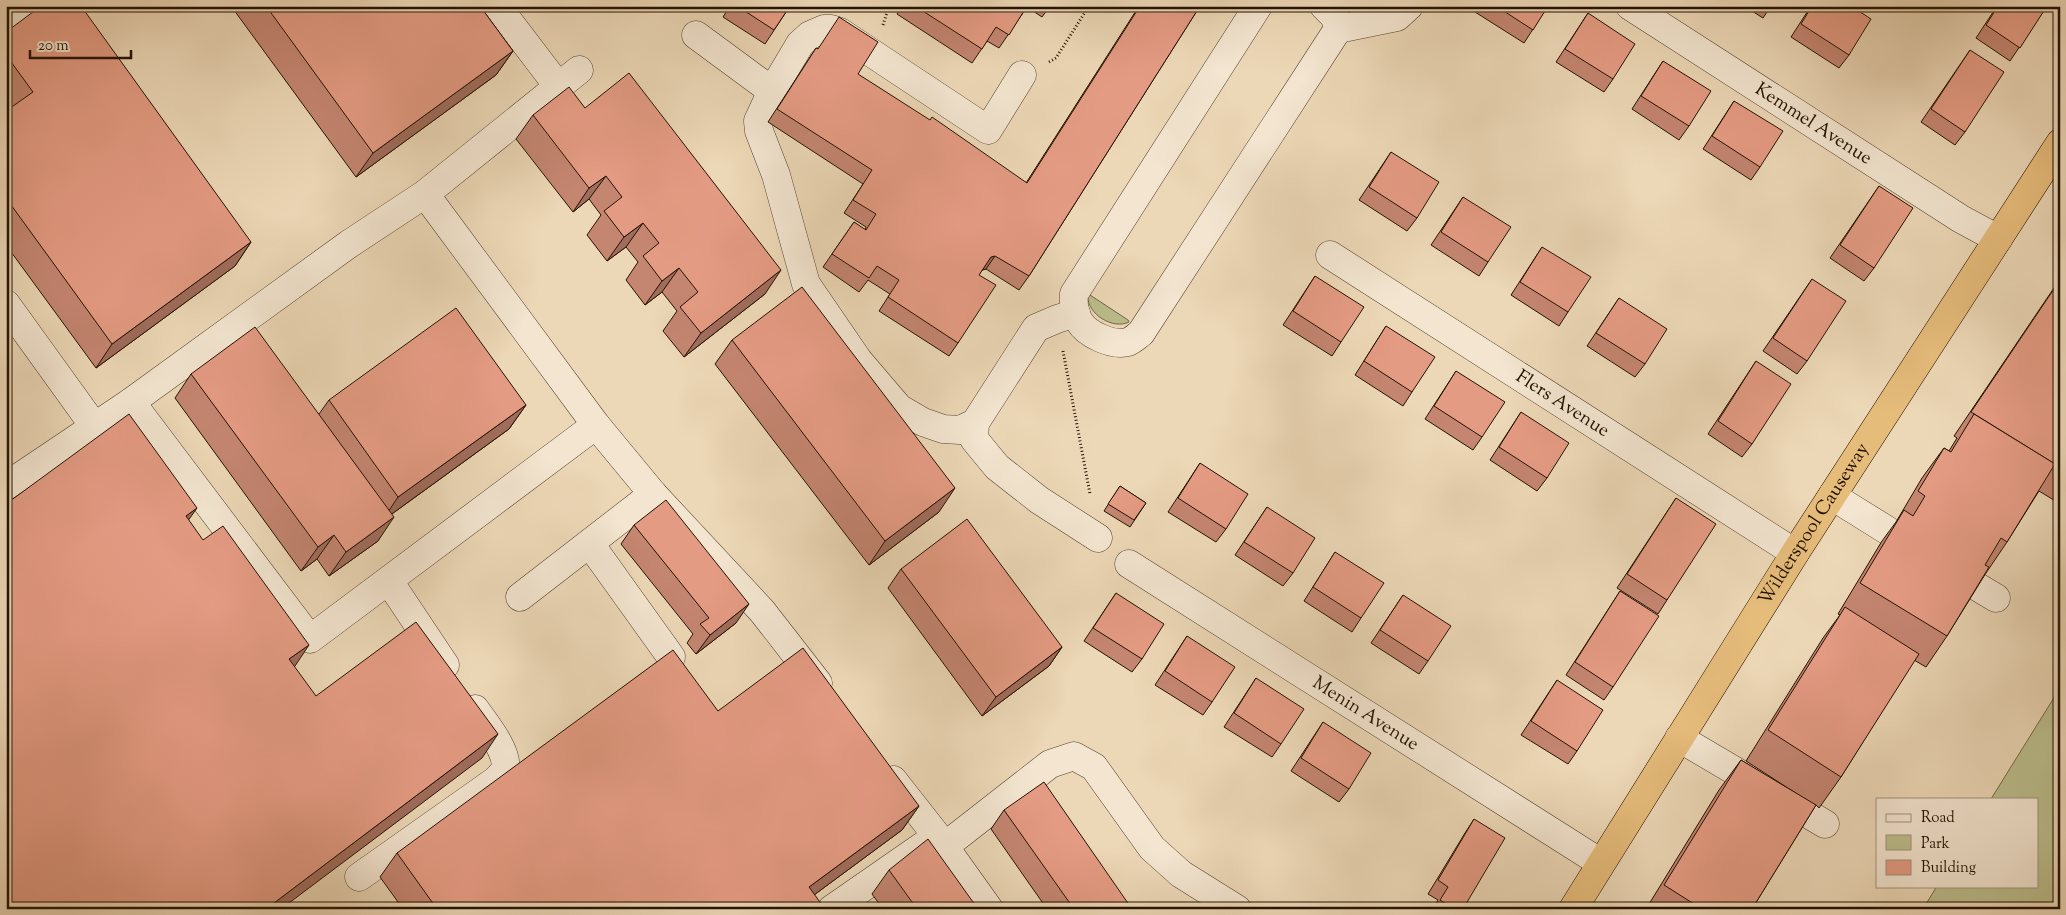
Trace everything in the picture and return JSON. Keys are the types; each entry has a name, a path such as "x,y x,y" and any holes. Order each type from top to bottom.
{"highway":[{"name":"Wilderspool Causeway","path":"1573,909 1795,553 2060,143"}],"street":[{"path":"6,19 24,6"},
{"path":"497,6 558,86"},
{"path":"1258,6 1074,294 1073,304 1079,322 1106,340 1120,343 1131,341 1141,333 1338,29 1397,17 1409,6"},
{"path":"1324,6 1335,17 1338,29"},
{"name":"Kemmel Avenue","path":"1630,6 1961,219 1998,239"},
{"path":"975,423 960,430 943,429 923,422 899,408 858,360 806,284 776,175 759,131 758,121 772,91 805,39 810,35 831,29 840,32 988,130 1022,75"},
{"path":"696,35 772,91"},
{"path":"6,486 132,402 349,244 425,194 579,70"},
{"path":"425,194 596,425 653,494 762,611 834,704"},
{"name":"Flers Avenue","path":"1330,255 1795,553"},
{"path":"6,304 94,426"},
{"path":"1076,313 1057,318 1036,328 975,423 974,439 997,466 1039,500 1098,538"},
{"path":"132,402 310,639 596,425"},
{"path":"520,598 653,494"},
{"path":"1832,496 1898,537"},
{"path":"590,544 671,657"},
{"name":"Menin Avenue","path":"1130,564 1601,863"},
{"path":"359,877 495,781 505,770 505,758 497,742 390,581"},
{"path":"1972,583 1996,598"},
{"path":"1679,738 1825,824"},
{"path":"832,909 941,841 1050,764 1074,756 1094,766 1152,848 1181,874 1237,909"},
{"path":"876,758 941,841 989,909"}],"path":[{"path":"1022,75 1056,58 1089,6"}],"green space":[{"path":"1090,295 1129,322 1116,324 1102,319 1096,314 1089,303 1088,296"},
{"path":"2060,688 2060,909 1923,909 1936,888 2038,888 2038,798 1992,798"}],"building":[{"path":"41,6 81,6 251,242 112,344 6,198 6,111 33,92 6,55 6,32"},
{"path":"266,6 480,6 513,51 373,153"},
{"path":"737,6 790,6 774,30"},
{"path":"915,6 1027,6 1009,35 996,27 982,49"},
{"path":"1140,6 1200,6 1029,276 995,256 991,257 979,275 996,285 958,343 888,297 899,280 877,266 869,278 832,254 854,222 866,230 876,214 853,200 872,170 777,109 816,48 818,49 839,17 878,42 858,74 930,120 932,117 1027,183"},
{"path":"1496,6 1548,6 1533,30"},
{"path":"1812,6 1851,6 1871,19 1849,55 1801,24"},
{"path":"1998,6 2047,6 2020,48 1986,25"},
{"path":"1588,13 1635,44 1613,79 1565,49"},
{"path":"1970,50 2004,72 1965,132 1931,109"},
{"path":"1663,61 1711,91 1689,126 1641,96"},
{"path":"629,73 781,270 701,333 680,307 698,292 679,268 662,281 643,256 659,243 643,223 624,237 604,211 622,197 606,176 589,188 533,115 569,87 585,108"},
{"path":"1734,101 1783,131 1760,167 1712,136"},
{"path":"1391,152 1439,182 1417,218 1369,187"},
{"path":"1879,186 1913,208 1874,268 1840,245"},
{"path":"1463,197 1511,227 1488,262 1441,232"},
{"path":"1542,247 1591,277 1568,312 1520,282"},
{"path":"1315,276 1364,307 1341,342 1293,311"},
{"path":"1812,279 1846,301 1807,361 1773,338"},
{"path":"2060,280 2060,469 2054,466 2055,464 1971,412"},
{"path":"802,287 955,488 885,541 732,340"},
{"path":"1619,298 1667,329 1645,364 1596,333"},
{"path":"456,308 526,405 398,497 329,400"},
{"path":"1386,326 1435,357 1412,392 1364,361"},
{"path":"255,327 394,517 346,552 334,535 318,547 191,374"},
{"path":"1756,361 1791,384 1752,444 1718,421"},
{"path":"1456,371 1505,402 1482,437 1434,406"},
{"path":"1521,412 1569,443 1547,478 1499,447"},
{"path":"129,414 197,508 186,516 203,540 223,526 309,645 289,659 316,696 416,622 498,734 266,909 8,909 6,906 6,504"},
{"path":"1974,414 2055,464 2007,542 2001,538 1985,565 1989,567 1947,636 1860,583 1904,510 1913,516 1925,496 1918,491 1944,448 1951,452"},
{"path":"1200,463 1248,494 1226,529 1178,498"},
{"path":"1120,486 1146,503 1134,520 1108,504"},
{"path":"1676,498 1716,524 1667,600 1627,574"},
{"path":"666,500 749,604 710,635 700,624 709,618 634,525"},
{"path":"1267,507 1315,538 1293,573 1244,542"},
{"path":"967,519 1062,647 996,697 901,569"},
{"path":"1335,552 1384,583 1361,618 1313,587"},
{"path":"1620,591 1659,616 1613,687 1575,662"},
{"path":"1116,593 1164,624 1142,659 1093,628"},
{"path":"1403,595 1451,626 1428,661 1380,630"},
{"path":"1845,607 1919,654 1841,777 1768,730"},
{"path":"1187,636 1235,667 1212,702 1165,671"},
{"path":"803,648 919,806 809,887 825,909 437,909 397,853 673,650 718,711"},
{"path":"1256,678 1304,709 1281,744 1234,713"},
{"path":"1557,680 1603,710 1577,751 1531,721"},
{"path":"1323,722 1371,753 1349,789 1301,758"},
{"path":"1741,760 1816,805 1752,909 1702,909 1664,885"},
{"path":"1044,782 1132,909 1074,909 1004,810"},
{"path":"1474,819 1505,838 1463,909 1454,909 1440,900 1448,887 1438,880"},
{"path":"928,839 978,909 917,909 889,870"}]}
